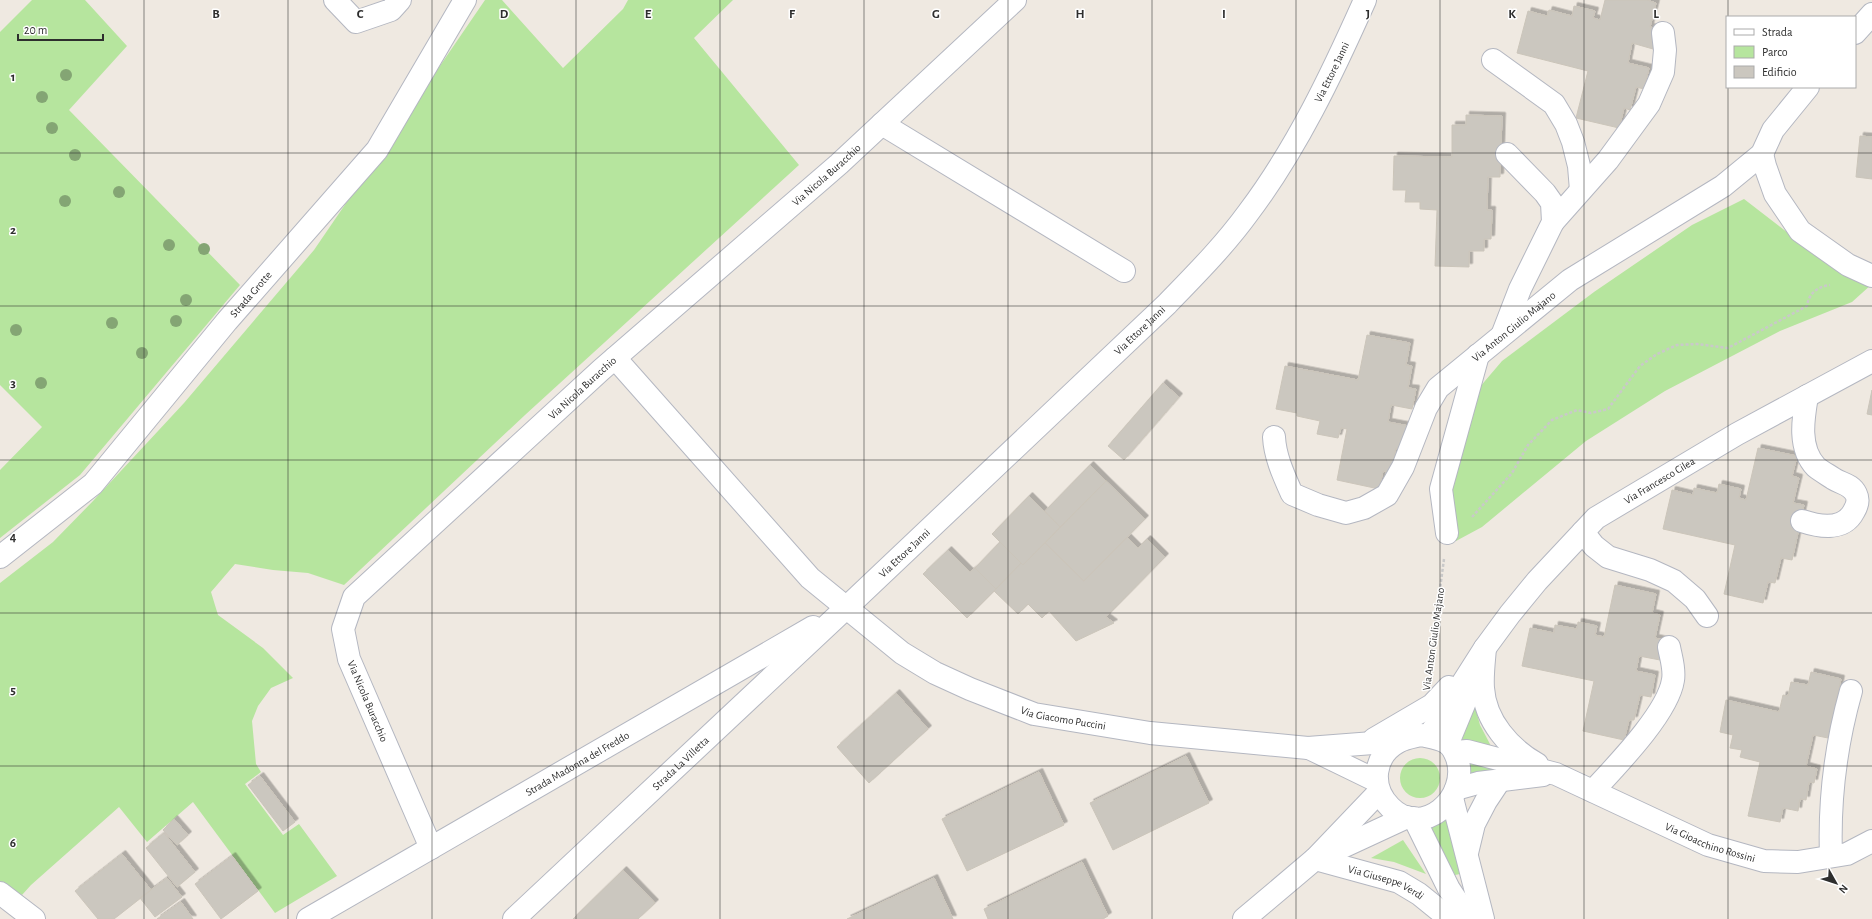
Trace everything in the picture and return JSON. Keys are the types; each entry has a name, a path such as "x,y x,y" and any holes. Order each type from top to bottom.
{"street":[{"path":"335,0 356,22 391,10 400,0"},
{"name":"Strada Grotte","path":"0,557 93,484 227,321 377,150 465,0"},
{"name":"Via Nicola Buracchio","path":"431,848 349,659 343,629 354,597 615,358 839,164 1015,0"},
{"name":"Via Ettore Janni","path":"847,607 1167,304 1228,238 1270,183 1308,119 1331,75 1365,0"},
{"path":"1856,32 1872,14"},
{"path":"1503,334 1520,289 1553,222 1608,160 1649,104 1663,72 1665,50 1663,34"},
{"path":"1494,60 1554,104 1566,124 1573,142 1580,166 1582,190"},
{"name":"Via Anton Giulio Majano","path":"1448,533 1441,489 1478,354 1570,280 1723,186 1762,154 1773,130 1807,88"},
{"path":"882,124 1124,270"},
{"path":"1508,154 1545,193 1552,203 1553,222"},
{"path":"1762,154 1775,194 1800,231 1848,265 1866,273"},
{"path":"1274,437 1275,448 1280,466 1292,494 1318,505 1346,513 1364,508 1387,495 1403,467 1426,408 1438,388 1478,354"},
{"name":"Via Giacomo Puccini","path":"615,358 810,578 902,653 935,673 970,689 1034,714 1150,733 1308,748 1399,741"},
{"name":"Via Francesco Cilea","path":"1364,744 1432,706 1485,648 1537,581 1596,518 1737,434 1872,362"},
{"path":"1802,522 1824,527 1838,525 1852,516 1858,505 1856,494 1848,484 1836,480 1816,466 1805,448 1802,423 1807,396"},
{"path":"1583,532 1594,546 1608,557 1650,570 1674,581 1696,599 1707,616"},
{"name":"Strada Madonna del Freddo","path":"308,919 847,607"},
{"name":"Strada La Villetta","path":"514,919 847,607"},
{"path":"1593,791 1634,745 1665,704 1673,681 1673,666 1669,647"},
{"path":"1485,648 1483,688 1484,699 1493,721 1509,743 1522,756 1556,774"},
{"name":"Via Francesco Cilea","path":"1444,744 1463,710 1485,648"},
{"path":"1831,856 1830,818 1842,722 1850,691"},
{"path":"1315,859 1410,817 1430,816 1439,812 1454,794 1459,779 1459,765 1444,744 1421,735 1399,741 1388,749 1382,757 1377,770 1378,786 1391,809 1410,817 1449,889 1469,919"},
{"name":"Via Gioacchino Rossini","path":"1444,744 1556,774 1708,845 1764,861 1798,862 1847,854 1872,841"},
{"name":"Via Giacomo Puccini","path":"1308,748 1378,786"},
{"path":"1454,794 1478,783 1556,774"},
{"path":"1466,856 1474,824 1486,801 1500,780"},
{"path":"1244,919 1315,859 1378,786"},
{"path":"1454,794 1466,856 1483,919"},
{"name":"Via Giuseppe Verdi","path":"1315,859 1399,882 1419,894 1450,919"},
{"path":"0,893 34,919"}],"path":[{"path":"1448,533 1471,518 1512,473 1528,445 1552,420 1577,410 1591,413 1608,409 1640,366 1657,354 1677,345 1697,344 1728,348 1807,306 1808,297 1818,288 1839,283 1866,273"},
{"name":"Via Anton Giulio Majano","path":"1429,672 1448,533"}],"green space":[{"path":"32,0 85,0 127,46 69,110 240,285 80,475 0,538 0,470 42,427 0,385 0,32"},
{"path":"485,0 502,0 563,68 623,9 628,0 733,0 694,38 799,165 525,415 344,585 308,573 273,570 235,564 211,592 218,615 263,648 293,678 271,688 258,706 252,721 256,764 261,772 245,784 283,835 299,824 337,876 275,913 193,802 147,842 119,807 31,885 22,895 0,881 0,583 53,542 93,501 184,403 314,250"},
{"path":"1744,199 1822,259 1872,284 1852,302 1780,331 1665,391 1586,441 1482,527 1456,541 1449,513 1454,444 1473,395 1502,361 1594,292 1692,225"},
{"path":"1473,699 1480,725 1491,746 1462,740"},
{"path":"1463,757 1488,761 1495,771 1479,772 1468,775"},
{"path":"1420,758 1428,760 1434,764 1438,770 1440,778 1438,786 1434,792 1428,796 1420,798 1412,796 1406,792 1402,786 1400,778 1402,770 1406,764 1412,760"},
{"path":"1447,815 1460,874 1455,875 1428,827"},
{"path":"1403,840 1426,874 1394,862 1371,858"}],"building":[{"path":"1605,0 1647,0 1656,3 1650,27 1658,29 1653,49 1632,43 1628,63 1649,68 1644,89 1636,87 1630,110 1624,108 1619,128 1576,118 1588,71 1517,53 1528,11 1547,16 1549,10 1572,16 1574,6 1595,11 1593,18 1600,20"},
{"path":"1466,115 1502,116 1500,177 1488,177 1487,210 1492,210 1491,239 1484,239 1484,251 1469,251 1469,267 1435,266 1437,210 1420,209 1420,202 1405,202 1406,190 1393,190 1394,156 1452,157 1452,125 1466,125"},
{"path":"1860,136 1872,137 1872,179 1856,177"},
{"path":"1367,335 1410,343 1406,365 1412,366 1408,388 1416,389 1412,409 1391,405 1388,422 1409,426 1404,450 1396,448 1391,472 1383,471 1379,489 1337,480 1347,429 1341,428 1338,438 1317,434 1320,421 1297,416 1297,413 1276,409 1285,366 1358,380"},
{"path":"1163,383 1179,397 1124,460 1108,446"},
{"path":"1872,390 1872,415 1867,414"},
{"path":"1758,448 1797,456 1792,476 1799,478 1793,503 1804,505 1792,560 1781,558 1775,583 1768,582 1763,603 1724,594 1735,545 1663,529 1672,490 1693,495 1694,488 1717,493 1719,484 1741,489 1739,498 1746,500"},
{"path":"1090,465 1106,481 1060,527 1045,511"},
{"path":"1106,481 1145,519 1084,581 1045,543"},
{"path":"1029,496 1060,527 1023,565 992,534"},
{"path":"1127,537 1138,548 1147,539 1165,557 1106,617 1114,623 1076,641 1049,611 1042,618 1028,604 1018,614 994,591 1021,563 1023,565 1045,543 1084,581"},
{"path":"1000,542 1021,563 996,589 975,568"},
{"path":"948,550 970,572 975,568 996,589 967,618 923,574"},
{"path":"1615,585 1656,594 1652,613 1660,615 1655,638 1664,640 1660,660 1639,656 1636,671 1655,675 1651,697 1640,695 1634,720 1629,720 1624,740 1583,731 1594,681 1522,666 1530,628 1554,633 1555,625 1577,629 1578,622 1597,626 1595,635 1604,637"},
{"path":"1811,672 1841,679 1828,738 1813,735 1806,766 1817,769 1814,783 1809,782 1806,800 1800,799 1798,811 1783,808 1780,822 1748,816 1760,762 1740,757 1742,750 1730,748 1733,735 1720,732 1726,700 1779,712 1783,695 1788,696 1791,682 1808,685"},
{"path":"896,693 928,729 869,783 837,747"},
{"path":"1186,756 1209,803 1113,850 1090,803"},
{"path":"1039,772 1064,825 967,871 942,819"},
{"path":"260,776 295,822 283,831 248,785"},
{"path":"174,819 188,835 177,845 163,830"},
{"path":"164,833 195,872 177,887 146,848"},
{"path":"122,854 151,890 114,919 98,919 75,891"},
{"path":"232,856 258,891 221,919 195,884"},
{"path":"1082,862 1108,916 1103,919 988,919 984,909"},
{"path":"623,870 655,903 638,919 573,919"},
{"path":"167,878 182,897 155,917 140,898"},
{"path":"934,878 953,919 847,919"},
{"path":"181,902 193,919 157,919"}]}
